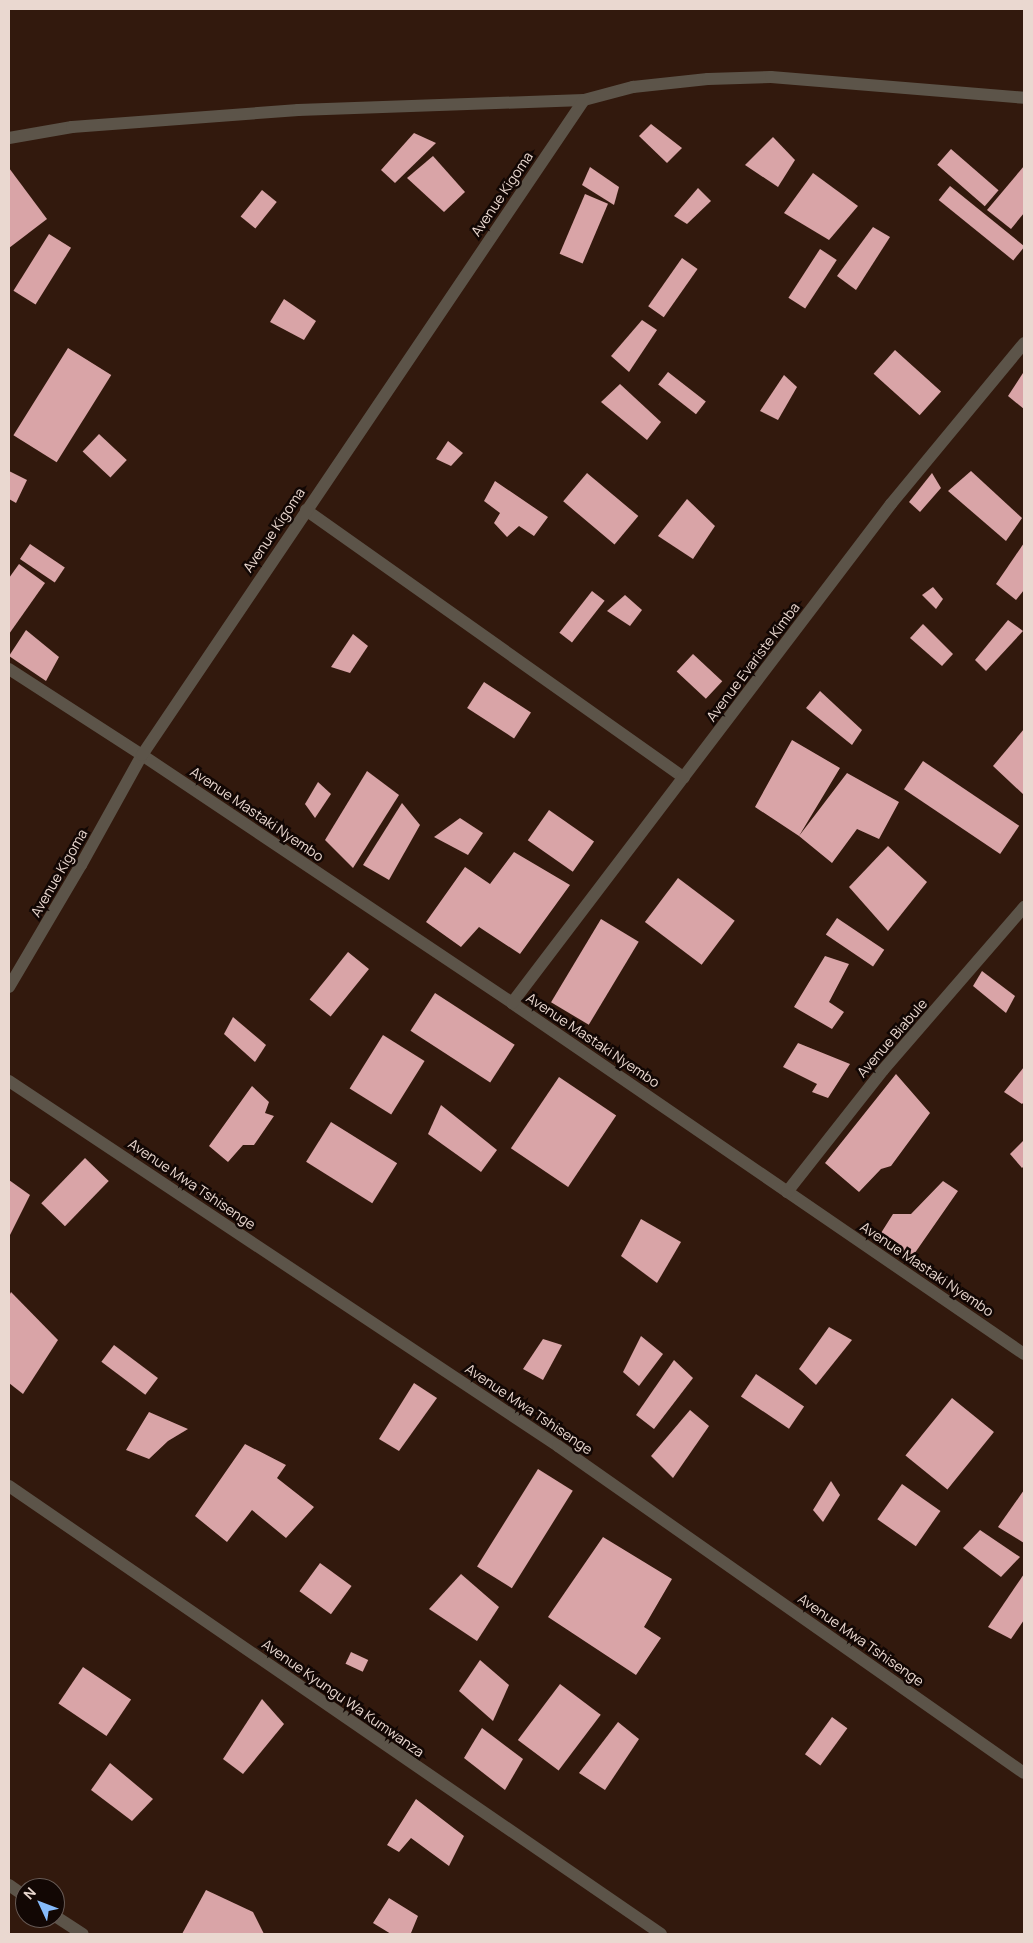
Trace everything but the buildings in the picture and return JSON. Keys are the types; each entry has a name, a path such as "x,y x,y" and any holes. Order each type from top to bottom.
{"street":[{"path":"9,138 72,127 298,110 584,100 634,87 708,78 771,77 1024,98"},
{"name":"Avenue Kigoma","path":"9,988 82,865 142,755 584,100"},
{"name":"Avenue Evariste Kimba","path":"512,1003 891,504 1024,343"},
{"path":"306,510 684,778"},
{"name":"Avenue Mastaki Nyembo","path":"9,669 142,755 512,1003 1024,1354"},
{"name":"Avenue Biabule","path":"787,1192 883,1070 1024,907"},
{"name":"Avenue Mwa Tshisenge","path":"9,1081 550,1441 1024,1772"},
{"name":"Avenue Kyungu Wa Kumwanza","path":"9,1486 661,1934"},
{"path":"65,1922 83,1934"}]}
